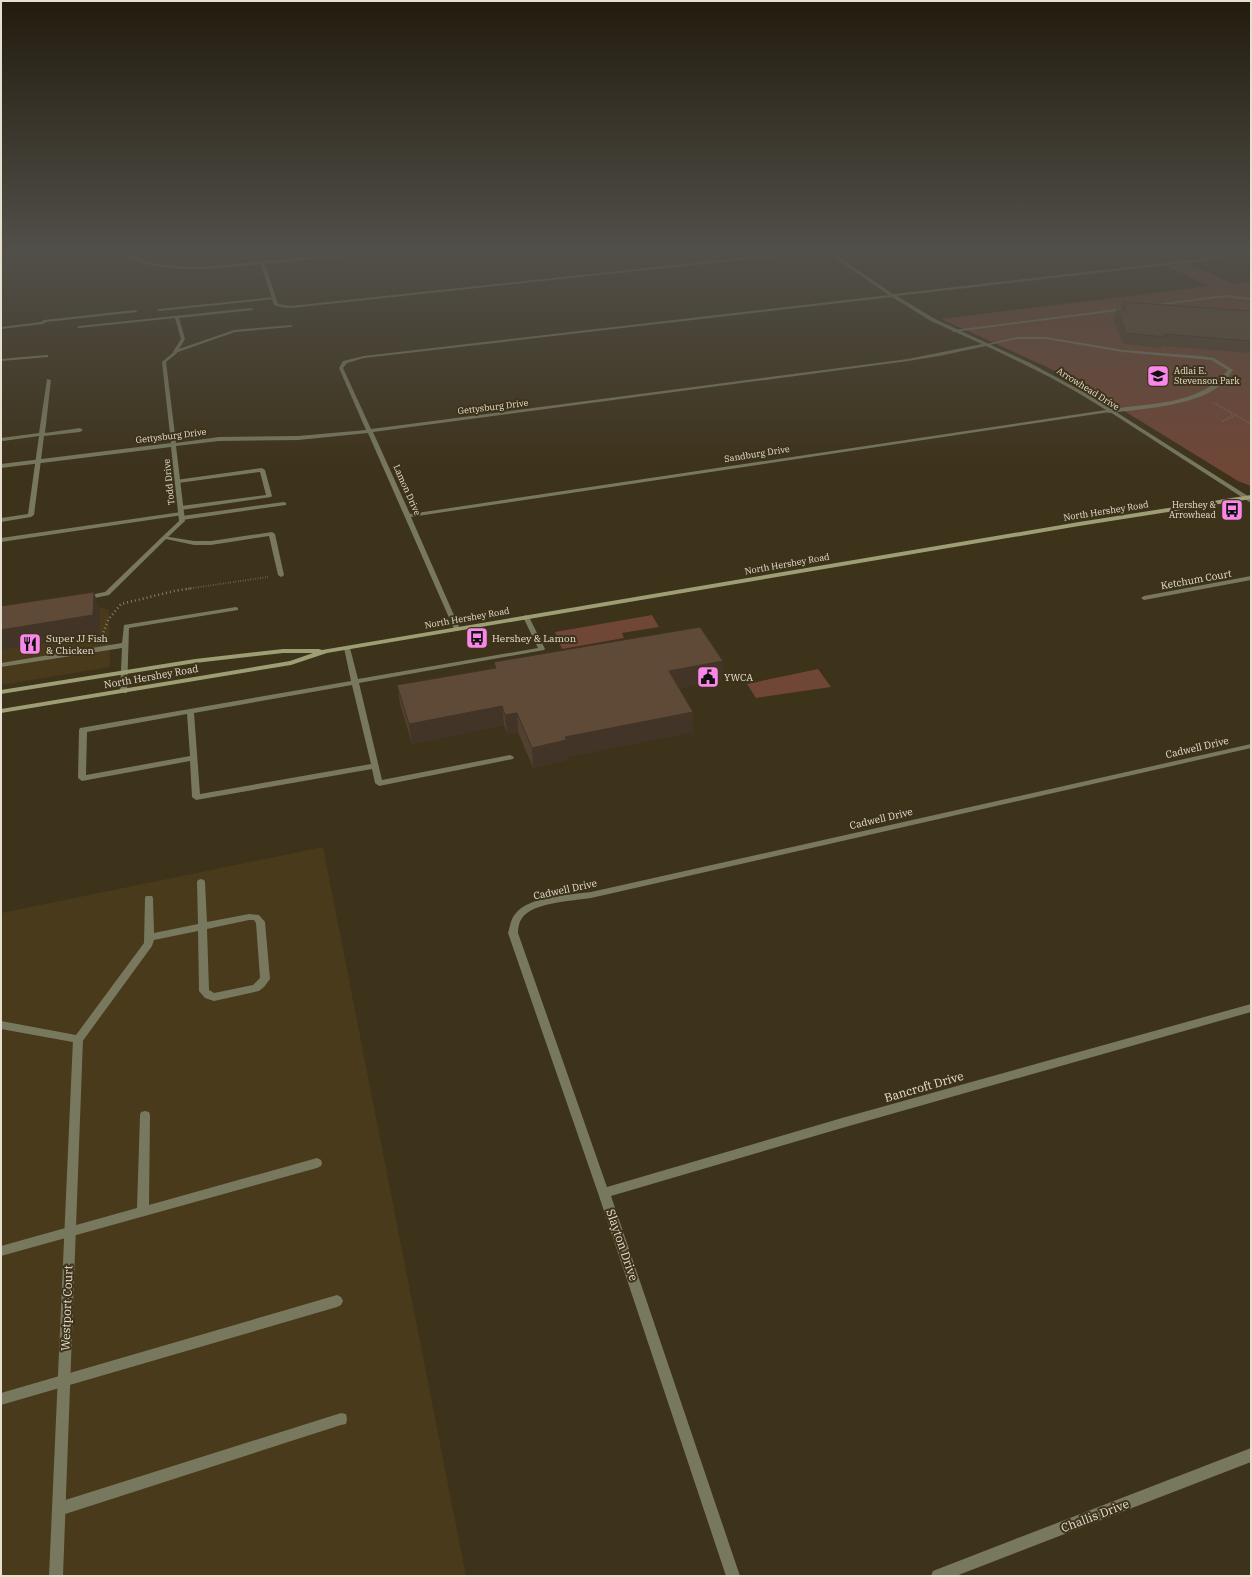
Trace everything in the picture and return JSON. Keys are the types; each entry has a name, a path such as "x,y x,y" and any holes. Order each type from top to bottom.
{"main road":[{"name":"North Hershey Road","path":"1,692 195,661 283,651 326,651 347,648 1079,524 1249,498"},
{"name":"North Hershey Road","path":"1,711 291,663 326,651"}],"street":[{"path":"1,328 26,326"},
{"path":"79,327 92,326"},
{"path":"174,352 183,339 180,326"},
{"path":"174,352 234,331 291,326"},
{"name":"Lamon Drive","path":"457,629 371,431 341,368 342,365 347,361 364,357 636,326"},
{"name":"Arrowhead Drive","path":"945,326 1048,374 1089,397 1249,498"},
{"path":"954,330 989,326"},
{"name":"Gettysburg Drive","path":"1,466 174,444 240,438 313,437 371,431 939,356 1016,338 1046,338 1123,351 1200,357 1212,360 1230,370 1227,376 1218,384 1197,396"},
{"name":"Todd Drive","path":"77,599 107,594 182,521 164,362 174,352"},
{"path":"1,360 46,356"},
{"path":"1,520 31,515 49,380"},
{"name":"Sandburg Drive","path":"408,516 1060,417 1179,401 1197,396"},
{"path":"3,439 80,430"},
{"path":"1,540 181,513 269,496 262,470 178,481"},
{"path":"181,513 284,504"},
{"path":"165,537 200,543 272,534 281,575"},
{"name":"Ketchum Court","path":"1144,598 1251,578"},
{"path":"124,691 126,626 236,609"},
{"path":"194,758 82,778 83,730 542,649 526,617"},
{"path":"1,665 125,645"},
{"path":"347,648 379,783 510,757"},
{"path":"190,711 196,797 375,766"},
{"name":"Cadwell Drive","path":"518,916 531,907 549,902 599,893 1251,746"},
{"path":"150,937 202,926 249,917 256,917 260,922 265,979 261,984 256,988 214,997 208,995 204,991 202,926 201,882"},
{"path":"1,1025 78,1039 149,944 149,898"},
{"name":"Slayton Drive","path":"518,916 514,923 513,933 604,1193 733,1576"},
{"name":"Bancroft Drive","path":"604,1193 834,1125 1251,1008"},
{"name":"Westport Court","path":"56,1576 78,1039"},
{"path":"143,1211 145,1114"},
{"path":"1,1251 317,1163"},
{"path":"1,1399 337,1301"},
{"path":"59,1509 340,1419"},
{"name":"Challis Drive","path":"938,1576 1251,1455"}],"path":[{"path":"1197,396 1221,406 1251,424"},
{"path":"1223,421 1235,414"},
{"path":"121,604 174,592 281,575"},
{"path":"102,649 102,631 113,612 119,608 123,599"}],"shaded area":[{"name":"Adlai E. Stevenson Park","path":"956,326 1251,326 1251,486 1238,481 1082,385 1047,367"},
{"path":"101,608 109,610 110,667 1,685 1,623"},
{"path":"652,615 659,627 622,633 624,638 562,649 555,632"},
{"path":"818,669 831,687 756,698 747,684"},
{"path":"323,847 466,1576 1,1576 1,913"}],"building":[{"path":"1123,326 1251,326 1251,341 1164,334 1165,337 1126,333"},
{"path":"94,592 93,615 1,630 1,606"},
{"path":"700,627 723,661 669,671 693,712 565,737 566,740 532,748 517,713 505,715 502,706 409,724 397,685 496,668 494,662"}],"place":[{"name":"Adlai E. Stevenson Park","path":"1158,376"},
{"name":"Hershey & Arrowhead","path":"1232,510"},
{"name":"Hershey & Lamon","path":"477,638"},
{"name":"Super JJ Fish & Chicken","path":"30,644"},
{"name":"YWCA","path":"708,677"}]}
